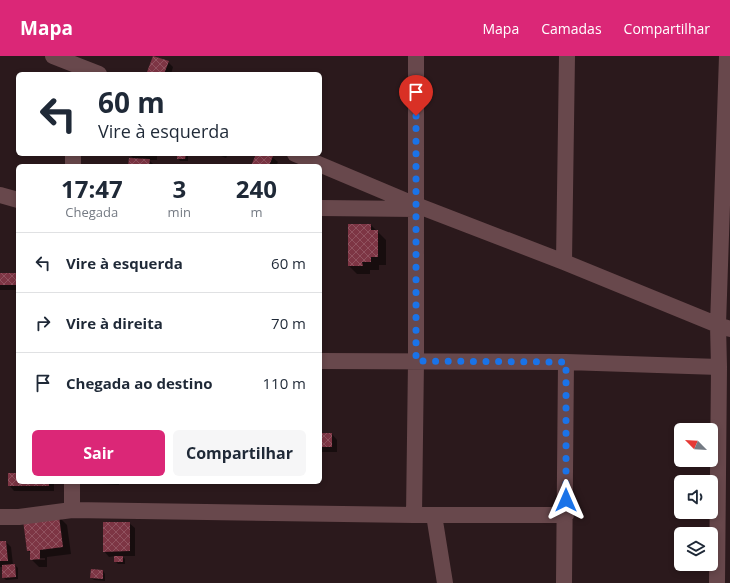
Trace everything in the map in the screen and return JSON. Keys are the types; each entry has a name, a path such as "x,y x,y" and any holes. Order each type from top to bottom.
{"street":[{"path":"53,56 93,72"},
{"path":"414,515 416,361 416,56"},
{"path":"564,262 567,56"},
{"path":"717,583 719,367 724,327 726,56"},
{"path":"300,156 318,164"},
{"path":"322,166 416,207 564,262 724,327"},
{"path":"0,195 16,199"},
{"path":"322,208 416,207"},
{"path":"322,361 566,362 719,367"},
{"path":"564,583 566,515 566,362"},
{"path":"72,484 72,510"},
{"path":"0,517 19,517 72,510 414,515 566,515"},
{"path":"434,515 445,583"}],"building":[{"path":"153,56 169,61 165,72 147,72"},
{"path":"177,156 186,156 185,159 177,159"},
{"path":"255,156 273,156 270,164 252,164"},
{"path":"129,158 150,159 149,164 128,164"},
{"path":"348,224 371,224 371,230 378,230 378,257 371,257 371,262 362,262 363,266 348,266"},
{"path":"0,273 16,273 16,285 0,285"},
{"path":"322,433 332,433 332,447 322,447"},
{"path":"8,473 16,473 16,484 49,484 49,486 8,486"},
{"path":"59,516 63,547 40,550 40,559 30,560 30,551 27,551 23,520"},
{"path":"103,522 130,522 130,551 103,552"},
{"path":"0,541 6,541 8,561 0,561"},
{"path":"114,556 123,556 123,562 114,562"},
{"path":"15,564 16,577 2,578 2,565"},
{"path":"91,569 103,570 103,579 90,578"}],"route":[{"path":"416,116 416,361 566,362 566,500"}]}
